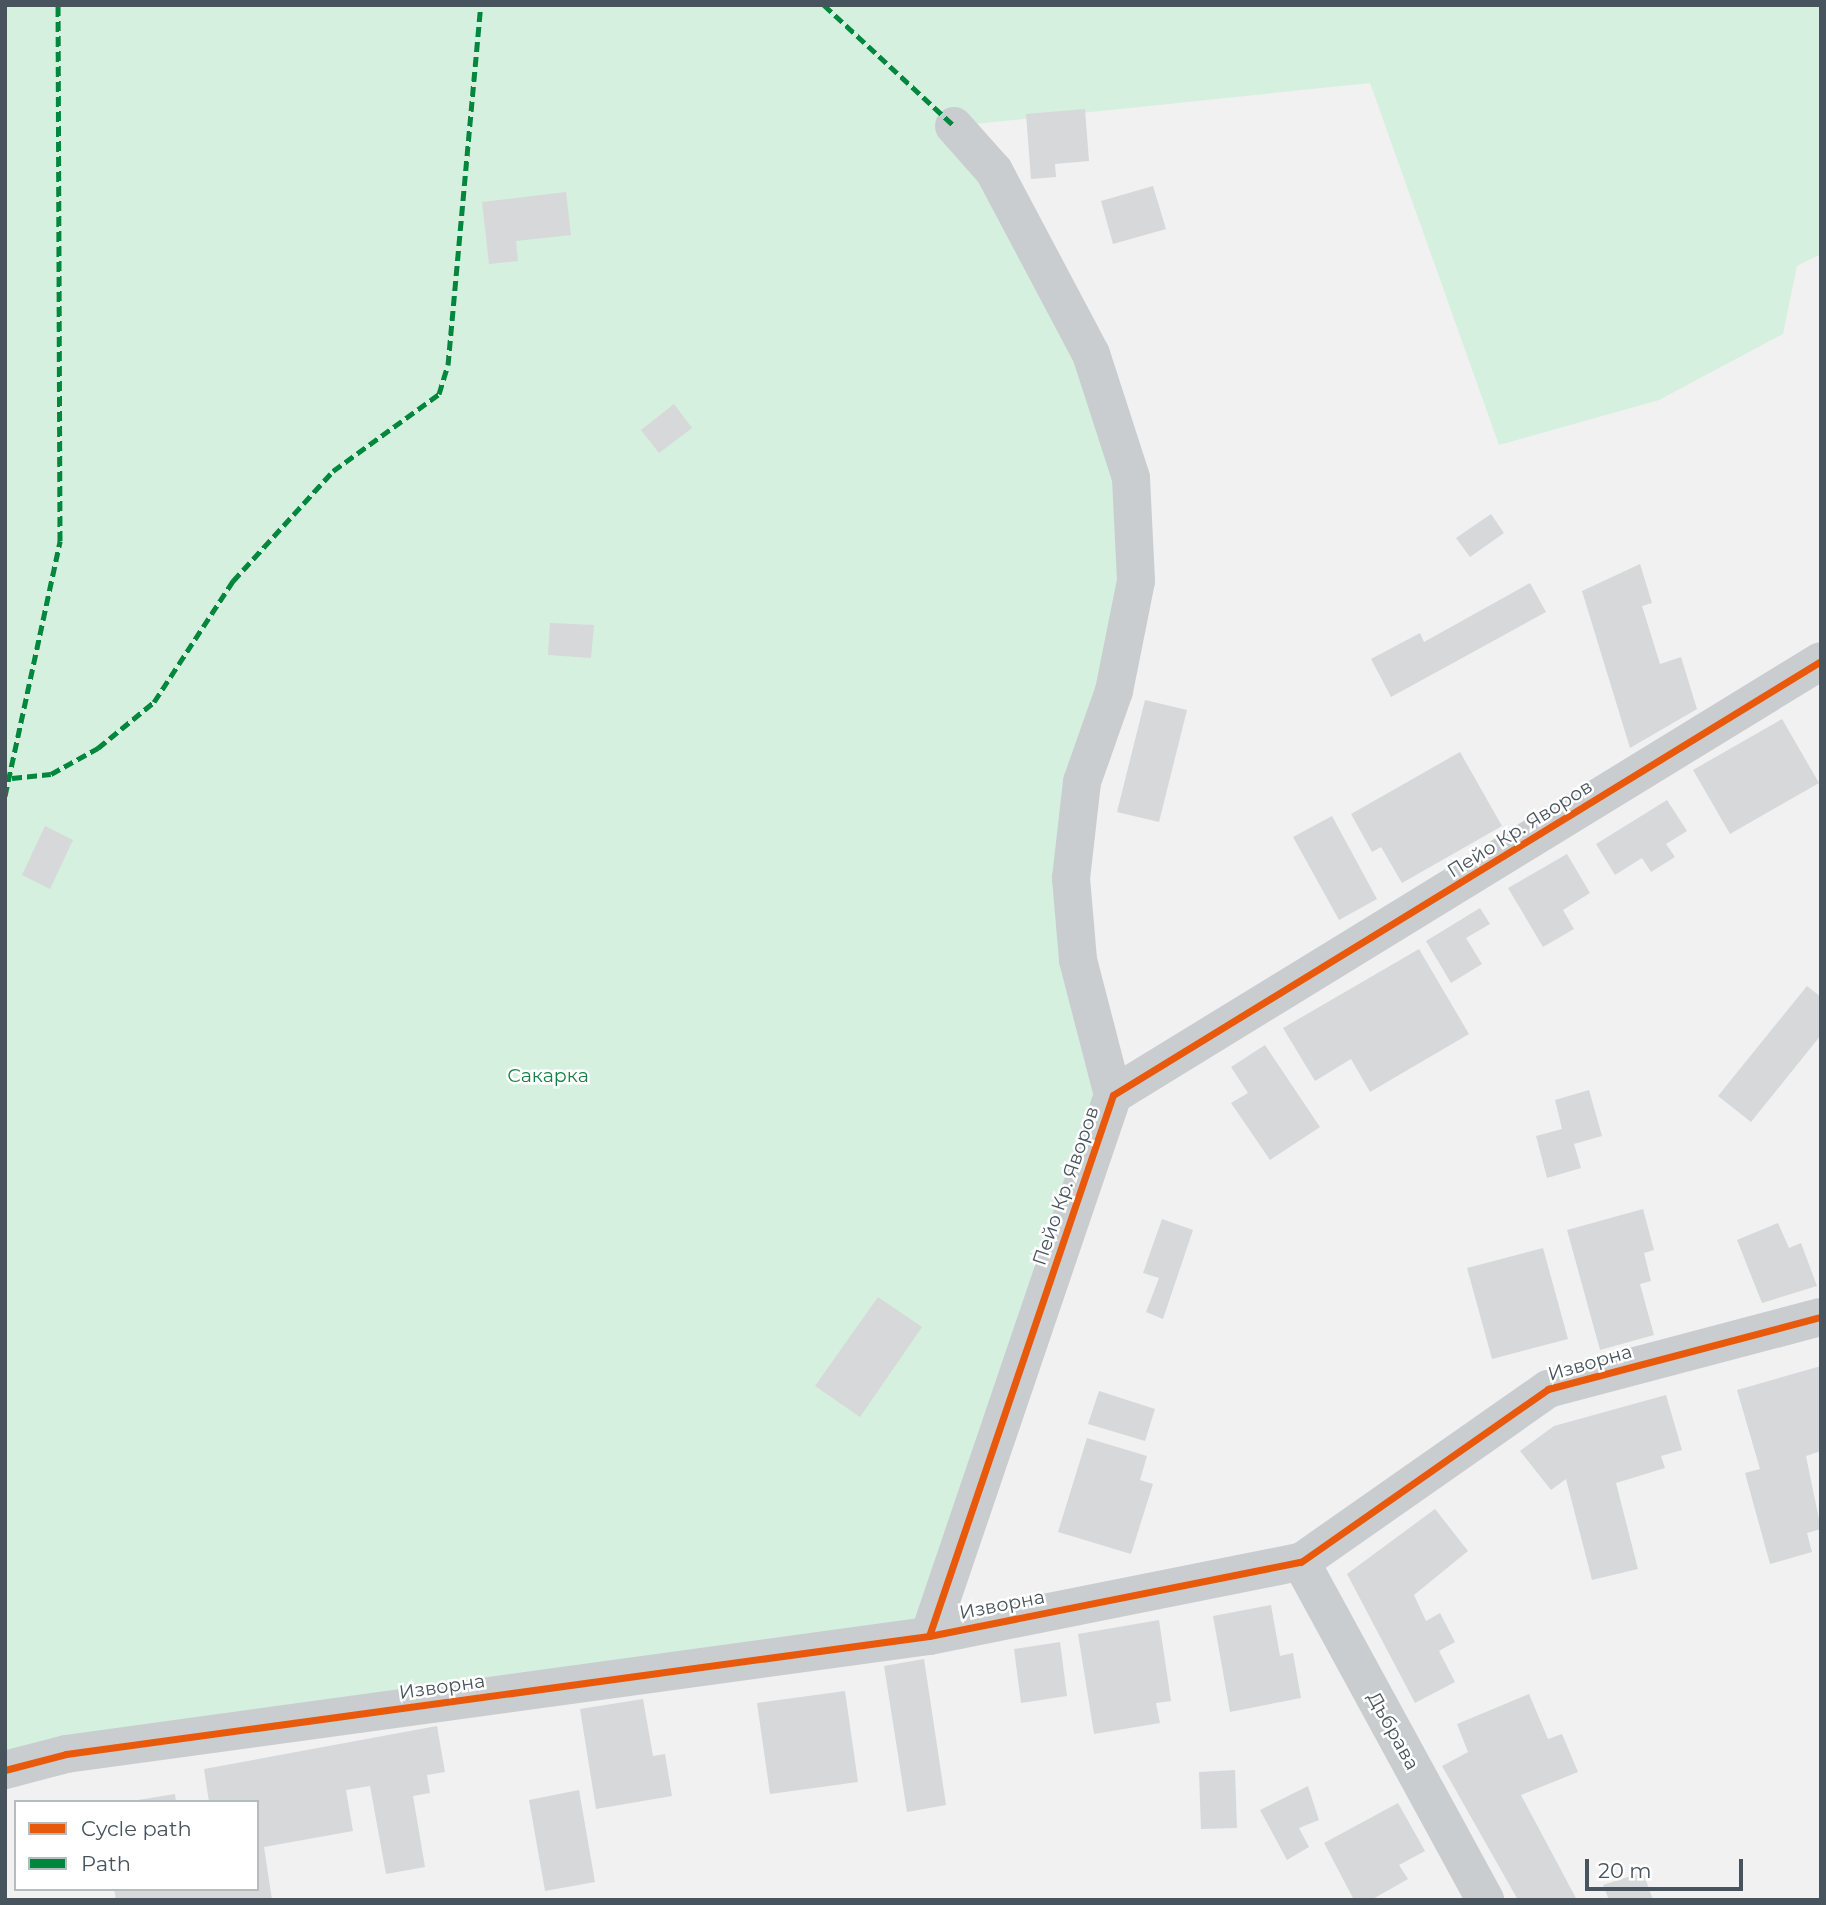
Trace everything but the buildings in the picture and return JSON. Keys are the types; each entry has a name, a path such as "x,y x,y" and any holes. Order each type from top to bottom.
{"street":[{"path":"954,126 994,170 1091,354 1131,478 1136,581 1114,691 1082,782 1071,877 1077,960 1113,1094"},
{"name":"Пейо Кр. Яворов","path":"929,1636 1113,1094 1821,661"},
{"name":"Изворна","path":"5,1770 66,1755 929,1636 1301,1562 1548,1389 1821,1317"},
{"name":"Дъбрава","path":"1301,1562 1485,1900"}],"green space":[{"name":"Сакарка","path":"5,5 1821,5 1821,254 1797,266 1783,334 1659,400 1499,445 1370,83 955,126 1091,354 1136,581 1071,878 1113,1095 929,1636 5,1770"}],"marked path":[{"path":"5,796 60,541 58,5"},
{"path":"12,778 51,774 98,748 154,702 233,581 333,471 439,394 448,365 481,5"},
{"path":"824,5 954,126"}],"cycle path":[{"path":"929,1636 1113,1095 1821,661"},
{"path":"5,1770 66,1754 929,1636 1301,1562 1548,1389 1821,1317"}]}
